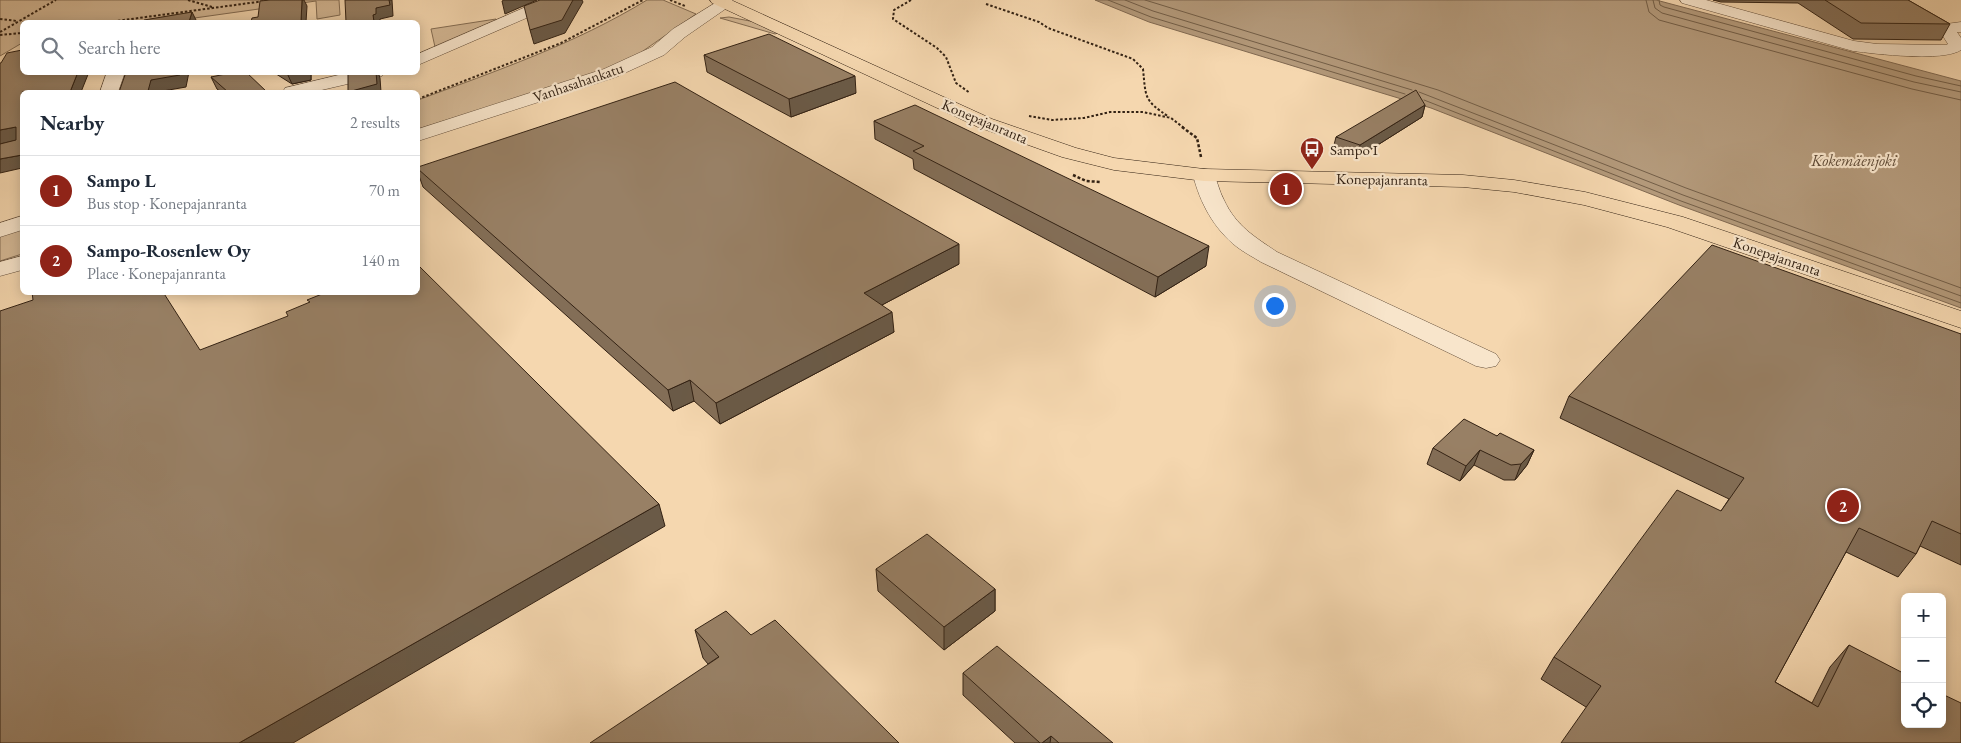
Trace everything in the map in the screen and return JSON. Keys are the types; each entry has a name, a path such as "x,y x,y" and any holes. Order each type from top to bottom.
{"main road":[{"name":"Konepajanranta","path":"722,2 985,123 1025,139 1069,153 1114,164 1204,175 1463,182 1514,186 1585,198 1675,222 1961,320"}],"street":[{"path":"420,59 555,0"},
{"path":"1688,0 1834,42 1877,49 1937,51 1951,49 1957,45 1947,30 1961,27"},
{"name":"Vanhasahankatu","path":"420,133 610,74 658,51 679,33 722,2"},
{"path":"110,90 115,75"},
{"path":"298,90 332,78 354,75"},
{"path":"1204,175 1212,200 1224,219 1242,240 1269,256 1486,360"},
{"path":"0,230 20,224"},
{"path":"0,269 20,263"}],"path":[{"path":"0,33 17,21 56,0"},
{"path":"188,0 215,8"},
{"path":"124,20 272,0"},
{"path":"420,97 525,59 611,20 643,0"},
{"path":"911,0 894,10 893,19 937,48 946,58 956,84 971,94"},
{"path":"986,4 1039,22 1048,28 1133,59 1143,69 1145,92 1149,104 1197,138 1204,175"},
{"path":"0,19 17,21"},
{"path":"0,33 20,33"},
{"path":"1025,116 1052,120 1084,118 1110,112 1143,112 1171,118"}],"shaded area":[{"path":"0,0 339,0 340,15 317,19 316,1 180,20 20,20 20,44 0,56"},
{"path":"647,0 663,0 696,14 633,58 594,74 420,128 420,99 535,56 620,16"},
{"path":"729,17 755,22 778,33 775,34 720,18"},
{"path":"496,19 496,22 435,47 431,29"},
{"path":"20,228 20,255 0,261 0,233"}],"water":[{"name":"Kokemäenjoki","path":"1095,0 1656,0 1961,81 1961,308 1679,205 1431,108 1149,22"}],"building":[{"path":"302,0 301,20 252,20 252,18 258,17 260,1"},
{"path":"345,0 389,0 390,5 376,8 376,14 373,15 374,20 346,20"},
{"path":"540,0 573,0 562,20 530,30 524,6"},
{"path":"1825,0 1908,0 1950,24 1861,23"},
{"path":"192,12 190,20 144,20"},
{"path":"769,34 855,76 789,99 704,55"},
{"path":"20,50 20,75 77,75 71,90 20,90 20,155 0,159 0,144 16,140 16,127 0,130 0,63 7,53"},
{"path":"125,75 180,75 151,80 148,90 120,90"},
{"path":"249,75 265,90 226,90 211,77"},
{"path":"348,75 376,75 377,84 348,90"},
{"path":"675,82 959,244 864,293 892,312 716,403 690,380 668,390 420,171 420,166"},
{"path":"1416,90 1425,105 1360,145 1336,137"},
{"path":"915,105 1209,246 1158,277 913,151 924,146 874,121"},
{"path":"1712,245 1961,334 1961,534 1932,521 1916,554 1859,528 1775,682 1818,707 1849,645 1901,672 1901,728 1946,728 1946,696 1961,703 1961,743 1561,743 1601,686 1554,657 1677,490 1721,511 1744,478 1569,396"},
{"path":"420,267 659,504 239,743 0,743 0,311 33,300 32,295 165,295 200,350 288,316 286,312 310,302 307,300 320,295 420,295"},
{"path":"1464,419 1497,436 1500,433 1534,450 1521,464 1511,465 1480,450 1466,466 1433,448"},
{"path":"927,534 995,589 944,627 876,569"},
{"path":"726,611 751,635 775,620 899,743 590,743 719,657 695,630"},
{"path":"997,646 1113,743 1059,743 1051,736 1040,743 963,673"}],"place":[{"name":"Sampo I","path":"1312,170"},
{"name":"Sampo L","path":"1286,189"},
{"name":"Sampo-Rosenlew Oy","path":"1843,506"}]}
